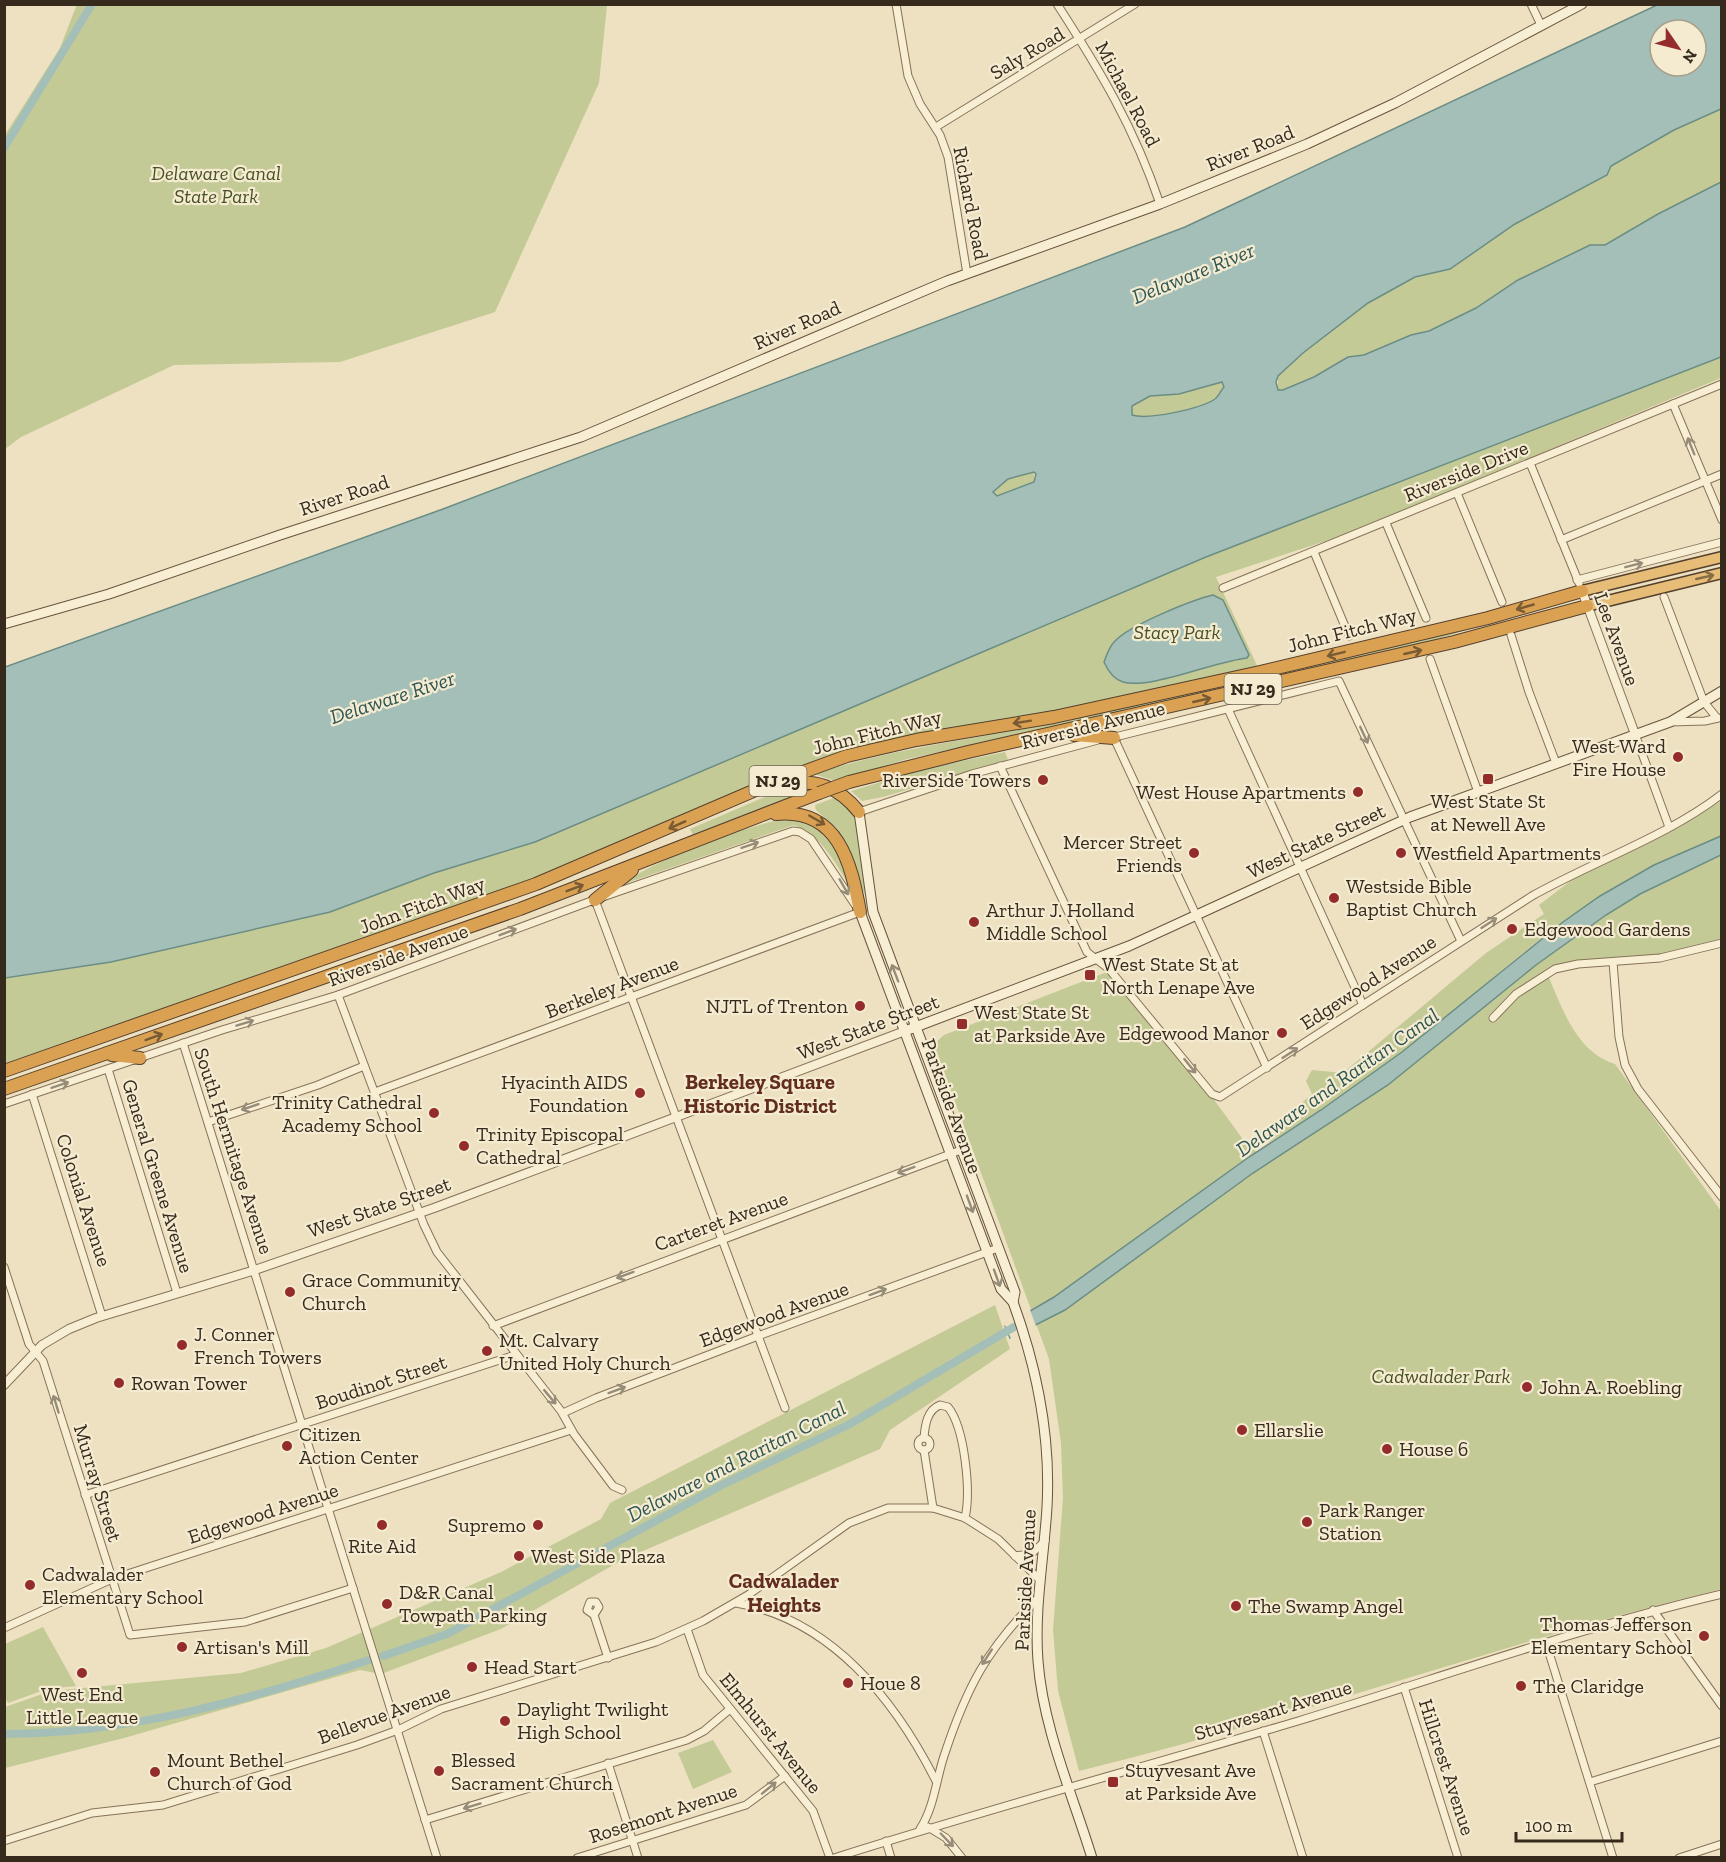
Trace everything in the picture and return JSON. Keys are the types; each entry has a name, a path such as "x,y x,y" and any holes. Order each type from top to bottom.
{"highway":[{"name":"John Fitch Way","path":"4,1071 445,918 568,871 818,765 857,753 1054,717 1260,672 1488,618 1579,586 1722,557"},
{"name":"John Fitch Way","path":"4,1089 509,913 849,782 908,766 1424,649 1722,573"},
{"path":"1022,740 1084,734 1114,738"},
{"path":"711,810 784,784 803,781 825,784 842,794 859,812"},
{"path":"760,816 801,813 828,828 849,867 860,912"},
{"path":"595,900 644,861"},
{"path":"99,1056 125,1054 140,1058"}],"main road":[{"name":"River Road","path":"4,624 109,594 280,535 581,437 967,274 1160,204 1339,129 1581,4"},
{"path":"1670,722 1722,691"},
{"name":"West State Street","path":"905,1031 1096,960 1404,820 1670,722"},
{"name":"Parkside Avenue","path":"859,812 871,903 1015,1292 1013,1302"},
{"name":"Parkside Avenue","path":"860,912 1001,1289 1013,1302 1032,1357 1042,1407 1047,1504 1037,1636 1040,1680 1049,1724 1092,1857"}],"street":[{"name":"Richard Road","path":"896,4 908,76 920,104 936,128 952,171 967,274"},
{"name":"Michael Road","path":"1057,4 1122,110 1160,204"},
{"name":"Saly Road","path":"936,128 1136,4"},
{"path":"1531,4 1541,25"},
{"name":"Riverside Drive","path":"1223,588 1722,384"},
{"path":"1673,404 1722,520"},
{"name":"Lee Avenue","path":"1530,463 1587,606 1669,827"},
{"path":"1561,540 1722,474"},
{"path":"1457,493 1502,602"},
{"path":"1386,523 1426,618"},
{"path":"1579,586 1722,542"},
{"path":"1314,552 1349,636"},
{"name":"West State Street","path":"1664,597 1704,702 1719,718"},
{"path":"1511,635 1529,692 1556,763"},
{"path":"1430,659 1478,792"},
{"name":"Riverside Avenue","path":"859,812 1000,766 1339,681 1404,820"},
{"path":"1228,709 1363,1005"},
{"name":"West State Street","path":"1670,722 1705,721 1719,718"},
{"path":"1114,738 1267,1068"},
{"path":"1000,766 1071,920 1087,952 1096,960"},
{"name":"Edgewood Avenue","path":"1096,960 1110,971 1212,1094 1223,1096 1461,941 1570,875 1669,827 1722,794"},
{"path":"1404,820 1461,941"},
{"name":"Riverside Avenue","path":"4,1104 183,1043 338,995 595,900 768,839 800,832"},
{"name":"Parkside Avenue","path":"800,832 810,839 826,860 860,912"},
{"path":"595,900 785,1408"},
{"name":"Berkeley Avenue","path":"375,1092 860,912"},
{"path":"1493,1018 1516,994 1545,974 1578,964 1676,955 1721,944"},
{"path":"1613,962 1619,1037 1625,1065 1638,1089 1722,1197"},
{"path":"338,995 420,1213 437,1252 515,1355 563,1413 571,1430 613,1486 622,1490"},
{"name":"West State Street","path":"4,1385 55,1336 102,1316 255,1270 420,1213 905,1031"},
{"name":"South Hermitage Avenue","path":"183,1043 436,1857"},
{"path":"208,1122 318,1084 364,1065"},
{"name":"General Greene Avenue","path":"108,1069 177,1293"},
{"name":"Colonial Avenue","path":"33,1094 102,1316"},
{"name":"Carteret Avenue","path":"493,1326 961,1150"},
{"name":"Edgewood Avenue","path":"563,1413 596,1398 758,1336 998,1248"},
{"name":"Murray Street","path":"4,1267 29,1344 43,1361 128,1632 133,1636 245,1622 353,1587"},
{"name":"Boudinot Street","path":"85,1496 515,1355"},
{"path":"933,1508 924,1450 919,1448 918,1443 924,1438 925,1423 933,1408 940,1405 948,1407 959,1435 965,1468 967,1508 965,1518"},
{"name":"Edgewood Avenue","path":"4,1628 112,1580 571,1430"},
{"name":"Bellevue Avenue","path":"4,1840 92,1814 163,1805 398,1730 441,1709 608,1658 687,1629 736,1603 836,1531 864,1515 899,1506 933,1508 965,1518 998,1539 1040,1580"},
{"path":"1015,1556 1030,1554 1045,1541"},
{"name":"Stuyvesant Avenue","path":"832,1857 920,1829 1263,1731 1653,1610 1722,1594"},
{"path":"920,1829 929,1813 936,1781 956,1719 975,1676 1000,1637 1039,1597"},
{"path":"736,1603 784,1616 813,1631 835,1648 899,1718 936,1781"},
{"path":"1653,1610 1722,1706"},
{"path":"594,1615 608,1658"},
{"name":"Elmhurst Avenue","path":"687,1629 703,1675 819,1821 832,1857"},
{"path":"1546,1643 1613,1857"},
{"name":"Hillcrest Avenue","path":"1404,1687 1458,1857"},
{"path":"425,1820 694,1737 730,1709"},
{"path":"1263,1731 1303,1857"},
{"path":"1590,1782 1722,1741"},
{"path":"608,1763 638,1857"},
{"name":"Rosemont Avenue","path":"577,1857 746,1805 785,1776"},
{"path":"928,1827 946,1838 962,1857"},
{"path":"886,1841 891,1857"},
{"path":"1679,1857 1722,1844"}],"green space":[{"name":"Delaware Canal State Park","path":"77,4 607,5 599,83 495,312 340,362 174,365 21,437 5,449 5,135 60,48"},
{"path":"1721,109 1721,182 1604,245 1590,245 1518,280 1476,308 1429,331 1411,335 1364,355 1348,357 1314,377 1278,390 1278,376 1303,353 1368,303 1415,277 1450,269 1515,224 1607,175 1611,166 1674,130"},
{"name":"Stacy Park","path":"1721,357 1721,378 1341,536 1216,577 1260,672 847,756 579,867 5,1071 5,978 111,962 330,912 434,873 535,842 1206,557"},
{"path":"1222,382 1224,387 1216,398 1198,407 1162,415 1132,415 1132,407 1150,396 1179,394"},
{"path":"1034,471 1034,482 997,496 993,491 1008,479"},
{"path":"1472,628 1427,643 1118,714 907,759 835,781 814,774 876,757 1114,710"},
{"path":"1005,752 1008,760 883,797 862,801 851,791 924,769"},
{"path":"790,786 818,786 693,835 690,829"},
{"path":"839,796 855,815 861,838 865,895 838,830 816,810 815,805"},
{"path":"1721,801 1721,836 1644,871 1599,897 1548,933 1427,1033 1354,1087 1270,1142 1257,1134 1288,1115 1312,1094 1306,1081 1312,1070 1343,1073 1486,953 1544,914 1539,905 1577,876 1693,819"},
{"path":"792,817 826,831 840,852 853,893 829,853 813,836 794,825 618,886 656,864 702,844 749,828"},
{"name":"Cadwalader Park","path":"1721,856 1721,943 1705,949 1547,973 1565,1014 1580,1039 1601,1058 1615,1064 1721,1211 1721,1589 1560,1632 1240,1728 1079,1771 1058,1691 1053,1630 1063,1498 1061,1443 1049,1359 934,1044 944,1035 1107,972 1215,1101 1247,1145 1257,1152 1347,1112 1388,1085 1536,965 1606,915 1640,894"},
{"path":"995,1305 1010,1349 890,1430 880,1449 622,1560 501,1629 381,1674 360,1670 124,1738 5,1768 5,1707 51,1691 241,1673 326,1648 501,1572 601,1519 610,1503"},
{"path":"43,1627 76,1686 47,1689 8,1703 5,1698 5,1644"},
{"path":"713,1740 732,1772 693,1789 678,1753"}],"water":[{"name":"Delaware River","path":"1657,5 1721,5 1721,109 1674,130 1611,166 1607,175 1515,224 1450,269 1415,277 1368,303 1303,353 1278,376 1276,382 1278,390 1283,390 1314,377 1348,357 1364,355 1411,335 1429,331 1476,308 1518,280 1590,245 1605,245 1658,214 1721,182 1721,357 1206,557 535,842 434,873 330,912 111,962 5,978 5,667 443,509 1185,227","holes":["1222,382 1224,387 1218,396 1208,403 1174,413 1150,416 1132,415 1132,406 1150,396 1179,394","1034,472 1036,474 1034,482 997,496 993,492 1008,479"]},
{"path":"1213,595 1223,600 1249,655 1247,658 1149,682 1123,682 1116,679 1109,671 1104,662 1108,651 1123,635 1162,614"},
{"path":"1721,836 1721,855 1640,894 1606,915 1536,965 1388,1085 1253,1173 1065,1310 1010,1338 1005,1326 1054,1297 1249,1157 1321,1110 1402,1052 1563,922 1600,896 1654,865"}],"pier":[{"path":"1029,1307 1036,1326 1012,1341 1004,1323"}],"waterway":[{"path":"4,148 92,4"},
{"name":"Delaware and Raritan Canal","path":"383,1656 447,1634 722,1485 850,1424 1014,1327"},
{"name":"Delaware and Raritan Canal","path":"4,1734 97,1728 189,1712 235,1701 369,1660"}],"place":[{"name":"West Ward Fire House","path":"1678,757"},
{"name":"West State St at Newell Ave","path":"1488,779"},
{"name":"RiverSide Towers","path":"1043,780"},
{"name":"West House Apartments","path":"1358,792"},
{"name":"Mercer Street Friends","path":"1194,853"},
{"name":"Westfield Apartments","path":"1401,853"},
{"name":"Westside Bible Baptist Church","path":"1334,898"},
{"name":"Arthur J. Holland Middle School","path":"974,922"},
{"name":"Edgewood Gardens","path":"1512,929"},
{"name":"West State St at North Lenape Ave","path":"1090,975"},
{"name":"NJTL of Trenton","path":"860,1006"},
{"name":"West State St at Parkside Ave","path":"962,1024"},
{"name":"Edgewood Manor","path":"1282,1033"},
{"name":"Hyacinth AIDS Foundation","path":"640,1093"},
{"name":"Trinity Cathedral Academy School","path":"434,1113"},
{"name":"Trinity Episcopal Cathedral","path":"464,1146"},
{"name":"Grace Community Church","path":"290,1292"},
{"name":"J. Conner French Towers","path":"182,1345"},
{"name":"Mt. Calvary United Holy Church","path":"487,1351"},
{"name":"Rowan Tower","path":"119,1383"},
{"name":"John A. Roebling","path":"1527,1387"},
{"name":"Ellarslie","path":"1242,1430"},
{"name":"Citizen Action Center","path":"287,1446"},
{"name":"House 6","path":"1387,1449"},
{"name":"Park Ranger Station","path":"1307,1522"},
{"name":"Rite Aid","path":"382,1525"},
{"name":"Supremo","path":"538,1525"},
{"name":"West Side Plaza","path":"519,1556"},
{"name":"Cadwalader Elementary School","path":"30,1585"},
{"name":"D&R Canal Towpath Parking","path":"387,1604"},
{"name":"The Swamp Angel","path":"1236,1606"},
{"name":"Thomas Jefferson Elementary School","path":"1704,1636"},
{"name":"Artisan's Mill","path":"182,1647"},
{"name":"Head Start","path":"472,1667"},
{"name":"West End Little League","path":"82,1673"},
{"name":"Houe 8","path":"848,1683"},
{"name":"The Claridge","path":"1521,1686"},
{"name":"Daylight Twilight High School","path":"505,1721"},
{"name":"Blessed Sacrament Church","path":"439,1771"},
{"name":"Mount Bethel Church of God","path":"155,1772"},
{"name":"Stuyvesant Ave at Parkside Ave","path":"1113,1782"}],"district":[{"name":"Berkeley Square Historic District","path":"760,1093"},
{"name":"Cadwalader Heights","path":"784,1592"}]}
